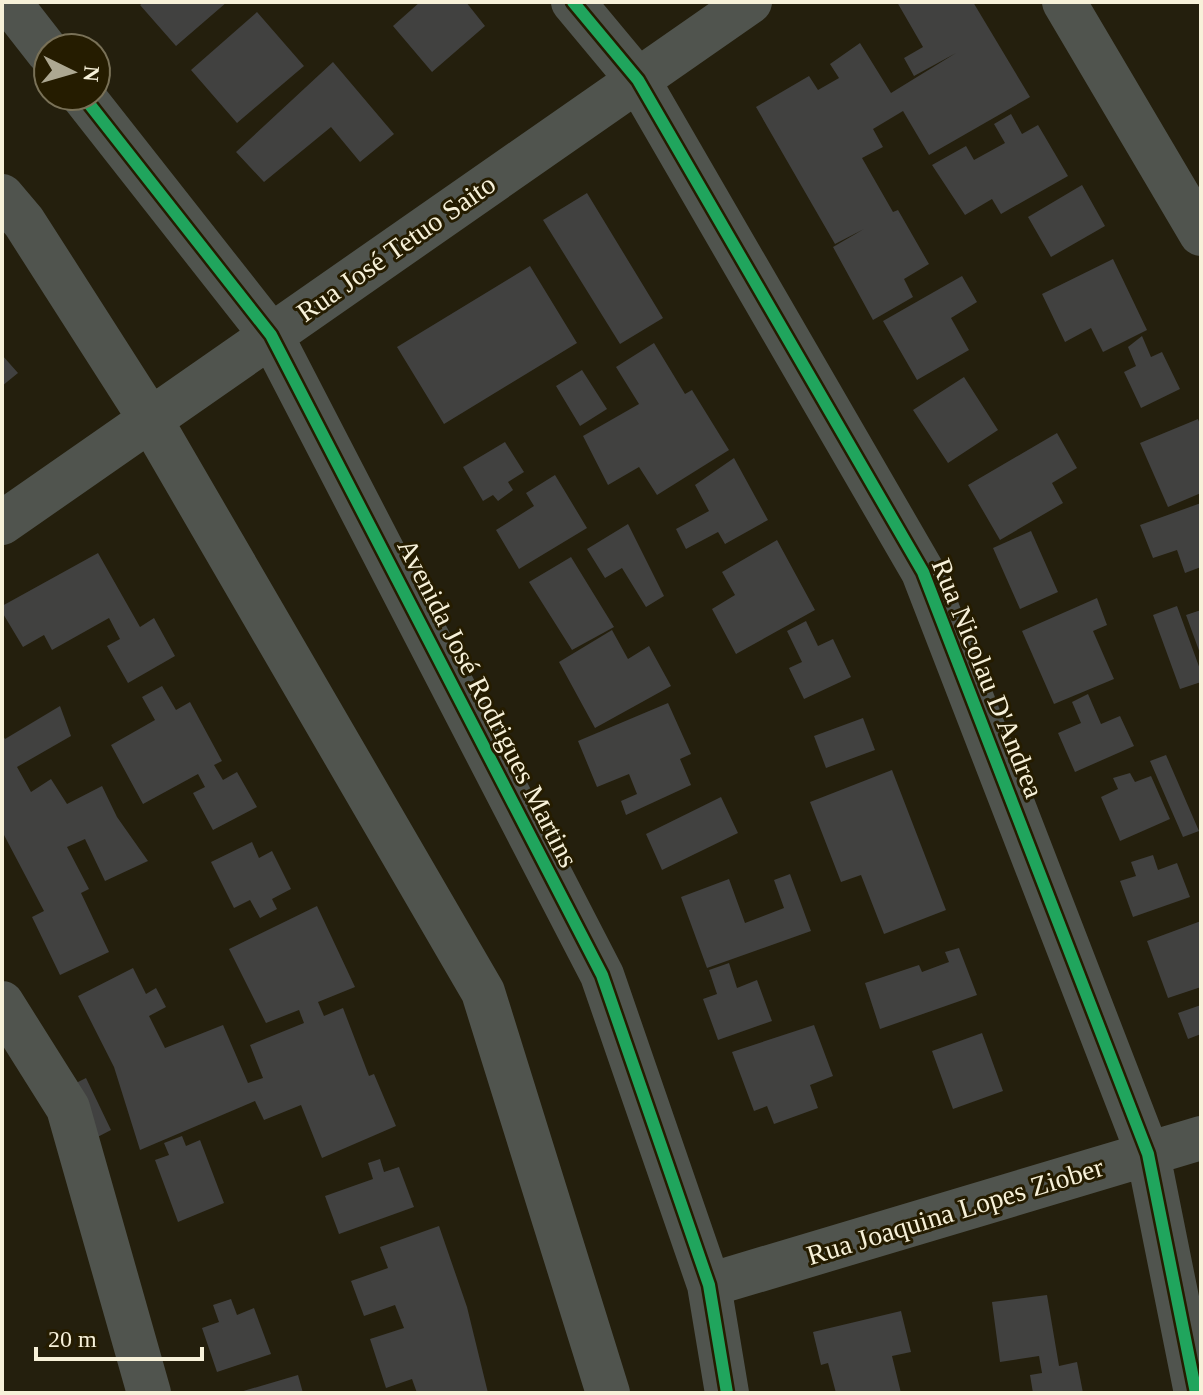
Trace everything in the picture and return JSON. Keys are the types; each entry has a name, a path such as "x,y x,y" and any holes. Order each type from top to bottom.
{"street":[{"path":"9,2 32,32"},
{"name":"Rua Nicolau D'Andrea","path":"573,2 638,80 923,572 1148,1154 1196,1393"},
{"name":"Rua José Tetuo Saito","path":"2,523 750,2"},
{"path":"1064,2 1201,234"},
{"name":"Avenida José Rodrigues Martins","path":"96,112 271,335 602,975 709,1285 727,1393"},
{"path":"2,196 24,222 150,419 483,992 608,1393"},
{"path":"2,1003 68,1108 149,1393"},
{"name":"Rua Joaquina Lopes Ziober","path":"709,1285 1201,1138"}],"building":[{"path":"144,2 227,2 176,46 140,5"},
{"path":"420,2 466,2 485,26 432,72 393,26"},
{"path":"897,2 973,2 1030,97 929,155 903,111 873,129 883,147 862,158 893,212 898,210 929,264 904,279 913,297 873,320 833,247 864,229 835,244 756,107 809,76 818,90 839,78 830,64 860,43 891,93 956,53 914,76 904,58 923,47"},
{"path":"257,12 304,66 237,123 191,70"},
{"path":"333,62 394,134 360,162 331,127 264,182 236,152"},
{"path":"1011,114 1022,134 1038,125 1068,176 1001,214 992,199 965,215 932,165 966,146 974,160 1005,143 994,124"},
{"path":"1082,185 1105,226 1051,257 1028,217"},
{"path":"587,193 663,318 620,344 543,220"},
{"path":"1113,259 1147,330 1103,352 1091,328 1065,342 1042,294"},
{"path":"530,266 577,343 444,424 397,347"},
{"path":"962,276 977,302 951,318 969,350 917,380 883,321"},
{"path":"1142,336 1151,357 1162,352 1180,389 1141,408 1124,372 1136,366 1128,347"},
{"path":"654,343 685,394 692,390 729,450 657,495 639,467 608,485 583,436 639,404 616,367"},
{"path":"2,355 18,373 2,386"},
{"path":"582,370 607,409 580,426 556,386"},
{"path":"964,377 998,430 948,463 913,410"},
{"path":"1198,419 1201,427 1201,493 1168,507 1140,443"},
{"path":"1057,433 1077,468 1052,483 1063,503 1000,540 968,485"},
{"path":"505,442 524,472 508,482 513,490 498,501 493,495 483,501 463,467"},
{"path":"734,458 768,520 725,544 718,532 686,549 676,529 709,511 695,485"},
{"path":"555,475 587,528 519,569 496,530 534,506 526,493"},
{"path":"1201,503 1201,567 1185,573 1177,550 1153,558 1140,525"},
{"path":"628,524 664,596 646,607 622,568 605,578 587,549"},
{"path":"1031,531 1058,592 1020,609 993,548"},
{"path":"777,540 815,610 736,654 712,609 735,595 722,572"},
{"path":"98,553 140,627 154,618 175,656 128,683 107,646 120,639 109,618 52,650 44,635 23,647 2,612 2,606"},
{"path":"571,557 614,627 572,650 529,582"},
{"path":"1097,598 1107,625 1093,631 1114,679 1054,704 1022,631"},
{"path":"1177,606 1201,672 1201,682 1180,689 1153,615"},
{"path":"1201,610 1201,656 1186,615"},
{"path":"806,621 818,646 833,639 851,677 804,699 789,668 802,662 787,631"},
{"path":"612,630 628,659 649,646 671,686 595,728 559,662"},
{"path":"162,686 176,710 190,702 222,761 214,765 223,780 237,772 257,807 213,830 193,793 205,787 198,774 143,804 111,745 155,720 142,697"},
{"path":"1088,694 1101,724 1120,716 1134,746 1075,772 1058,733 1081,723 1072,702"},
{"path":"668,703 691,754 680,759 691,785 626,815 621,801 637,794 629,774 597,787 578,741"},
{"path":"60,706 71,736 17,767 31,792 51,779 67,804 102,786 117,817 148,861 105,881 85,839 67,847 89,889 81,893 109,952 60,975 32,917 44,911 2,836 2,734 5,739"},
{"path":"863,718 875,750 826,768 814,736"},
{"path":"1166,755 1199,831 1183,837 1150,761"},
{"path":"892,770 946,910 884,934 861,875 841,882 810,802"},
{"path":"1130,773 1135,782 1151,776 1170,819 1120,841 1101,797 1118,789 1113,778"},
{"path":"721,797 738,833 662,870 646,834"},
{"path":"252,842 259,858 272,851 291,889 272,899 277,909 260,918 250,900 234,908 211,862"},
{"path":"1153,855 1158,870 1177,863 1190,897 1133,917 1120,881 1136,876 1131,862"},
{"path":"790,874 811,931 707,968 681,897 729,879 745,923 784,908 774,880"},
{"path":"317,906 355,987 318,1002 324,1016 343,1008 369,1076 374,1074 396,1126 322,1158 301,1105 264,1120 255,1101 140,1150 114,1067 78,996 133,968 146,994 156,988 166,1007 149,1016 165,1048 223,1025 248,1083 263,1078 250,1045 304,1023 299,1010 266,1023 229,949"},
{"path":"1201,921 1201,987 1168,998 1147,941"},
{"path":"959,948 977,995 880,1029 865,983 919,965 922,972 949,962 945,952"},
{"path":"729,963 737,988 757,980 772,1021 718,1040 703,999 717,994 709,970"},
{"path":"1201,1005 1201,1034 1188,1039 1178,1013"},
{"path":"814,1025 833,1076 810,1085 818,1108 774,1124 767,1106 754,1111 732,1052"},
{"path":"982,1033 1003,1091 953,1109 932,1051"},
{"path":"86,1078 111,1130 86,1143 64,1089"},
{"path":"182,1136 186,1146 200,1140 224,1203 178,1222 155,1160 169,1155 164,1143"},
{"path":"380,1159 384,1172 399,1167 414,1207 339,1234 325,1196 373,1179 368,1163"},
{"path":"439,1226 467,1307 488,1393 417,1393 412,1379 386,1388 370,1339 404,1328 395,1305 364,1316 351,1281 388,1268 380,1247"},
{"path":"1047,1295 1059,1366 1077,1362 1083,1393 1033,1393 1030,1375 1042,1373 1039,1356 1000,1362 992,1302"},
{"path":"231,1299 237,1315 254,1308 271,1354 217,1372 202,1328 219,1322 213,1305"},
{"path":"901,1311 911,1352 892,1356 901,1393 836,1393 828,1363 821,1365 813,1332"},
{"path":"298,1375 303,1393 240,1392"}],"cycle path":[{"path":"573,2 638,80 923,572 1148,1154 1196,1393"},
{"path":"96,112 271,335 602,975 709,1285 727,1393"}]}
